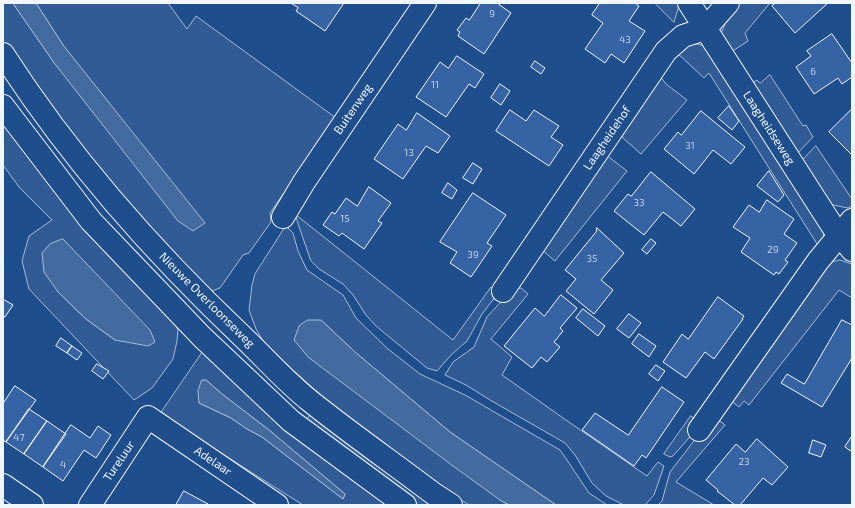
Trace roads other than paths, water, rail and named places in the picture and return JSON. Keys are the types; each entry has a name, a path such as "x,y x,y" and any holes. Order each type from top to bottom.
{"street":[{"name":"Buitenweg","path":"283,217 304,182 426,3"},
{"name":"Laagheidseweg","path":"689,3 705,29 848,235"},
{"path":"705,29 728,3"},
{"name":"Laagheidehof","path":"503,292 666,51 683,36 705,29"},
{"name":"Nieuwe Overloonseweg","path":"3,54 30,96 113,201 181,276 309,400 434,494 451,505"},
{"path":"3,106 91,221 202,337 291,421 405,505"},
{"path":"699,430 818,261 848,235"},
{"name":"Tureluur","path":"90,505 148,417"},
{"name":"Adelaar","path":"148,417 277,505"},
{"path":"3,485 32,505"}]}
